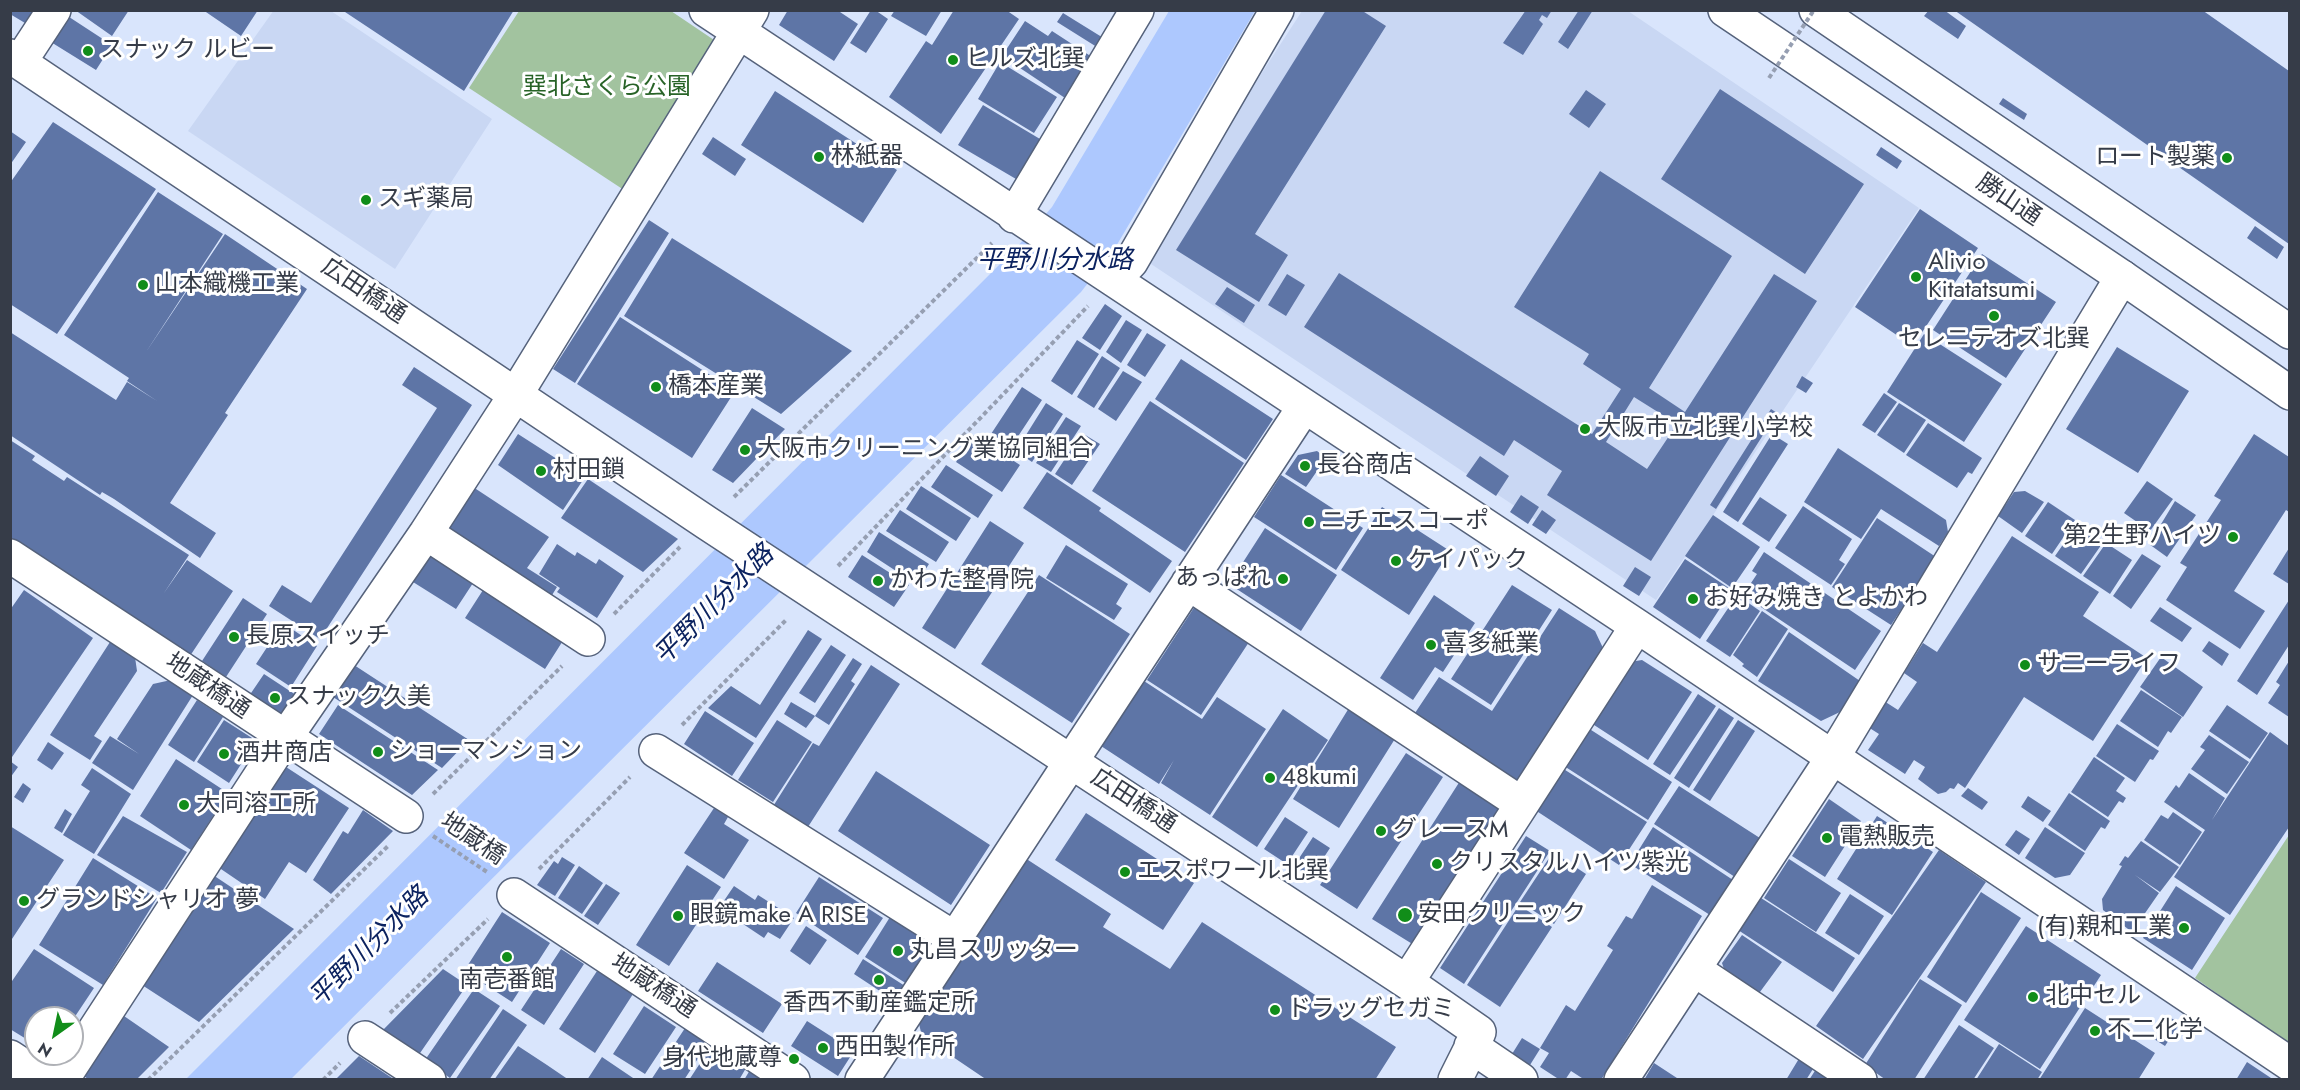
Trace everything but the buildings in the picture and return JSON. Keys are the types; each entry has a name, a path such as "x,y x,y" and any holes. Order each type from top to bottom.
{"street":[{"path":"15,59 54,10"},
{"path":"706,10 745,21 1016,217 1637,626 2289,1064"},
{"path":"1016,217 1137,10"},
{"path":"1110,277 1131,262 1277,10"},
{"name":"勝山通","path":"1725,10 2122,277 2289,393"},
{"path":"1815,10 2289,332"},
{"path":"62,1080 285,738 426,533 516,394 719,67 745,21"},
{"name":"広田橋通","path":"15,59 715,529 1407,982 1479,1032 1471,1046"},
{"path":"1622,1080 1833,757 2122,277"},
{"path":"862,1080 1305,407"},
{"path":"426,533 588,639"},
{"name":"地蔵橋通","path":"10,556 415,823"},
{"path":"1188,583 1522,804"},
{"path":"1407,982 1637,626"},
{"path":"656,751 954,938"},
{"name":"地蔵橋通","path":"502,884 793,1080"},
{"path":"1695,970 1860,1080"},
{"path":"365,1038 429,1080"},
{"path":"1455,1080 1471,1046 1521,1080"},
{"path":"10,1057 45,1080"}],"path":[{"path":"1769,78 1815,10"},
{"path":"323,1080 365,1038 502,884 656,751 813,593 1110,277"},
{"name":"地蔵橋","path":"415,823 502,884"}],"shaded area":[{"name":"スギ薬局","path":"274,10 331,11 492,119 395,269 188,131"},
{"name":"大阪市立北巽小学校","path":"1302,11 1628,11 1919,208 1656,600 1142,258"}],"green space":[{"name":"巽北さくら公園","path":"519,11 671,11 714,40 720,59 630,194 469,88"},
{"path":"2289,835 2289,1044 2195,978"}],"water":[{"name":"平野川分水路","path":"1169,11 1255,11 1115,248 1081,292 291,1079 185,1080 1017,247 1052,207"}],"place":[{"name":"スナック ルビー","path":"88,51"},
{"name":"ヒルズ北巽","path":"953,60"},
{"name":"林紙器","path":"819,157"},
{"name":"ロート製薬","path":"2227,158"},
{"name":"スギ薬局","path":"366,200"},
{"name":"Alivio Kitatatsumi","path":"1916,277"},
{"name":"山本織機工業","path":"143,285"},
{"name":"セレニテオズ北巽","path":"1994,316"},
{"name":"橋本産業","path":"656,387"},
{"name":"大阪市立北巽小学校","path":"1585,429"},
{"name":"大阪市クリーニング業協同組合","path":"745,450"},
{"name":"長谷商店","path":"1305,466"},
{"name":"村田鎖","path":"541,471"},
{"name":"ニチエスコーポ","path":"1309,522"},
{"name":"第2生野ハイツ","path":"2233,537"},
{"name":"ケイパック","path":"1396,561"},
{"name":"あっぱれ","path":"1283,579"},
{"name":"かわた整骨院","path":"878,581"},
{"name":"お好み焼き とよかわ","path":"1693,599"},
{"name":"長原スイッチ","path":"234,637"},
{"name":"喜多紙業","path":"1431,645"},
{"name":"サニーライフ","path":"2025,665"},
{"name":"スナック久美","path":"275,698"},
{"name":"ショーマンション","path":"378,752"},
{"name":"酒井商店","path":"224,754"},
{"name":"48kumi","path":"1270,778"},
{"name":"大同溶工所","path":"184,805"},
{"name":"グレースM","path":"1381,831"},
{"name":"電熱販売","path":"1827,838"},
{"name":"クリスタルハイツ紫光","path":"1437,864"},
{"name":"エスポワール北巽","path":"1125,872"},
{"name":"グランドシャリオ 夢","path":"24,901"},
{"name":"安田クリニック","path":"1405,915"},
{"name":"眼鏡make A RISE","path":"678,916"},
{"name":"(有)親和工業","path":"2184,928"},
{"name":"丸昌スリッター","path":"898,951"},
{"name":"南壱番館","path":"507,957"},
{"name":"香西不動産鑑定所","path":"879,980"},
{"name":"北中セル","path":"2033,997"},
{"name":"ドラッグセガミ","path":"1275,1010"},
{"name":"不二化学","path":"2095,1031"},
{"name":"西田製作所","path":"823,1048"},
{"name":"身代地蔵尊","path":"794,1059"}]}
